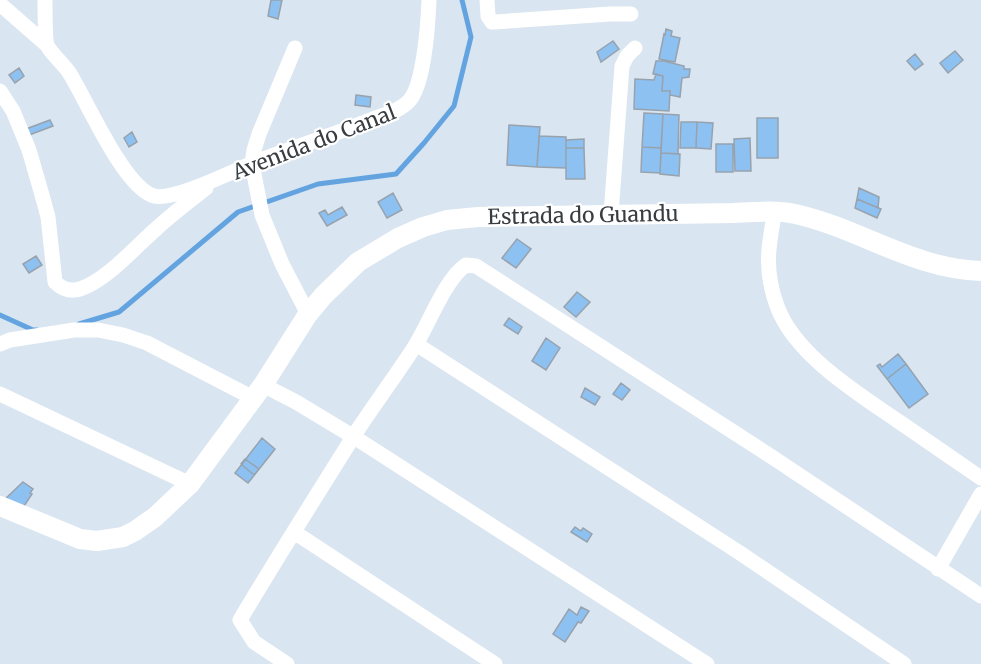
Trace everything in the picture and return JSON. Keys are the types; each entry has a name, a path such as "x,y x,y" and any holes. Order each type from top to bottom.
{"street":[{"path":"45,0 47,45"},
{"name":"Avenida do Canal","path":"47,45 69,71 129,175 151,195 159,196 216,180 252,164 403,107 411,100 416,89 425,42 429,0"},
{"path":"487,0 488,16 495,22 630,14"},
{"path":"0,4 47,45"},
{"path":"295,48 259,135 252,164 262,215 282,264 308,314"},
{"path":"611,214 622,66 627,56 635,48"},
{"path":"0,91 13,111 29,150 48,217 55,282 62,288 81,289 98,280 216,180"},
{"path":"775,211 768,250 768,268 777,306 787,328 834,375 981,478"},
{"name":"Estrada do Guandu","path":"0,506 80,539 97,541 123,537 135,531 155,517 190,484 258,391 308,314 323,296 358,262 398,238 447,220 478,217 775,211 820,221 900,253 936,264 961,271 981,271"},
{"path":"287,664 254,642 240,620 354,436 416,344 446,289 466,266 476,266 981,596"},
{"path":"0,344 10,340 74,330 98,330 123,334 258,391 296,402 354,436 707,664"},
{"path":"416,344 740,553 904,664"},
{"path":"0,394 190,484"},
{"path":"938,569 981,494"},
{"path":"294,532 495,664"}],"building":[{"path":"271,0 282,0 278,19 268,16"},
{"path":"666,29 672,31 671,36 680,38 675,62 659,59"},
{"path":"613,41 619,49 601,62 597,52"},
{"path":"955,51 963,60 948,73 940,63"},
{"path":"915,54 923,64 915,70 907,61"},
{"path":"656,61 664,61 690,69 689,77 682,78 680,97 670,95 670,91 662,91 663,76 653,74"},
{"path":"19,68 24,76 15,83 9,75"},
{"path":"656,74 663,76 662,91 670,91 669,111 634,109 635,79 654,80"},
{"path":"356,95 371,97 370,107 355,105"},
{"path":"644,113 663,114 661,148 642,147"},
{"path":"663,114 679,115 678,154 661,153"},
{"path":"757,118 778,118 778,158 757,158"},
{"path":"50,120 53,126 29,135 26,129"},
{"path":"681,122 697,122 696,148 680,148"},
{"path":"697,122 713,123 711,149 696,148"},
{"path":"509,125 540,127 537,167 507,165"},
{"path":"132,132 137,142 129,147 124,138"},
{"path":"539,136 566,137 566,168 537,167"},
{"path":"750,138 751,171 735,171 734,139"},
{"path":"584,139 584,148 566,148 566,140"},
{"path":"716,144 733,144 733,172 716,172"},
{"path":"642,147 661,148 660,173 641,172"},
{"path":"566,148 584,148 585,179 566,179"},
{"path":"661,153 680,154 679,176 660,174"},
{"path":"859,188 879,197 878,208 857,199"},
{"path":"393,193 402,210 387,218 378,202"},
{"path":"857,199 881,209 877,218 855,208"},
{"path":"342,207 347,215 327,226 319,213 325,210 328,215"},
{"path":"517,239 531,249 516,268 502,258"},
{"path":"36,256 42,265 29,273 23,264"},
{"path":"577,292 590,302 576,317 564,307"},
{"path":"509,318 522,327 518,334 504,325"},
{"path":"546,338 560,348 546,370 532,361"},
{"path":"898,354 906,364 887,379 877,366 880,364 882,367"},
{"path":"906,364 928,394 909,408 887,379"},
{"path":"621,383 630,390 622,400 613,394"},
{"path":"585,388 600,397 595,405 581,397"},
{"path":"262,438 275,449 248,483 235,473"},
{"path":"245,459 259,469 254,475 241,464"},
{"path":"23,482 33,489 22,509 4,500"},
{"path":"575,527 581,531 583,528 592,534 587,542 571,532"},
{"path":"581,607 589,611 581,623 578,622 565,642 553,634 569,609 577,615"}],"waterway":[{"path":"79,324 119,312 238,212 318,184 396,174 454,106 471,37 462,0"},
{"path":"0,315 37,330"}]}
